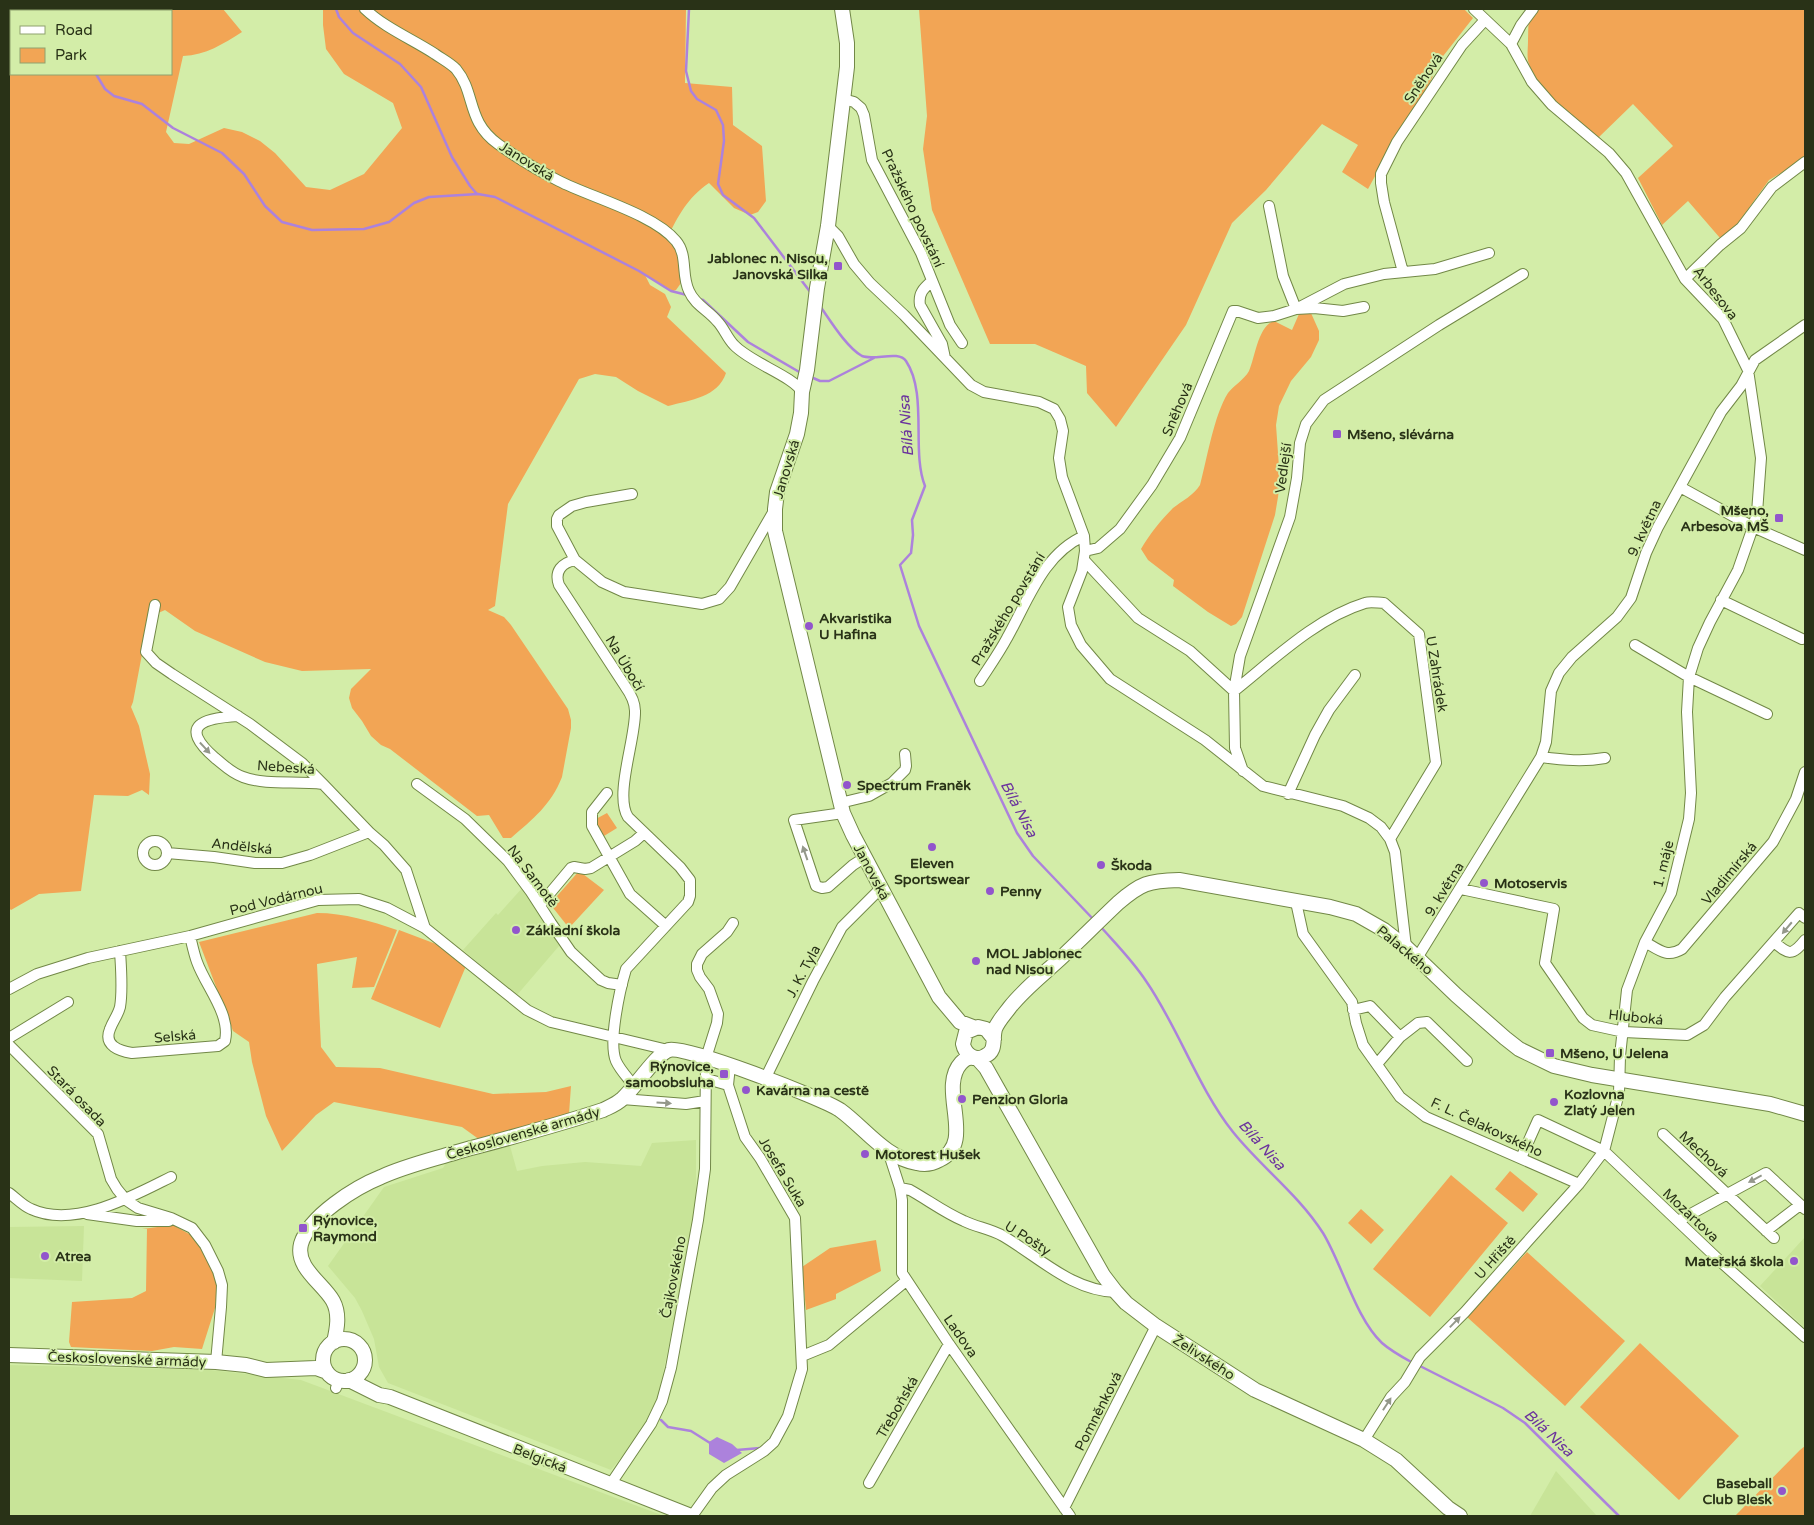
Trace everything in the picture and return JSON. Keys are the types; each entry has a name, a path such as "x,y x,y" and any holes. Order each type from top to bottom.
{"street":[{"name":"Janovská","path":"365,9 386,25 451,64 464,82 470,105 480,127 496,143 559,181 602,198 650,221 666,231 681,249 686,285 694,300 717,321 734,345 755,361 803,388"},
{"name":"Janovská","path":"842,9 847,67 828,226 817,288 801,412 797,434 777,492 774,509 775,531 842,808 864,858 946,1007 960,1022 975,1027"},
{"name":"Arbesova","path":"1474,9 1511,44 1532,82 1552,105 1609,153 1626,173 1685,279 1722,320 1748,370 1761,458 1754,527"},
{"path":"1511,44 1520,26 1533,9"},
{"name":"Sněhová","path":"1403,272 1384,202 1381,174 1397,142 1462,45 1485,20"},
{"name":"Pražského povstání","path":"843,99 854,102 861,108 872,160 920,253 950,325 962,343"},
{"path":"1685,279 1720,245 1741,228 1772,187 1805,162"},
{"path":"1269,206 1283,276 1296,309"},
{"name":"Pražského povstání","path":"828,226 838,236 854,264 870,283 904,315 971,385 984,392 1039,402 1054,409 1060,419 1063,431 1058,458 1062,477 1084,536 1082,571 1068,607 1071,625 1081,645 1110,679 1205,740 1263,786 1288,794 1343,806 1369,818 1381,827 1390,839 1395,852 1406,947"},
{"name":"Sněhová","path":"1084,556 1098,548 1120,529 1152,485 1180,438 1234,311 1258,318 1274,316 1296,309 1344,284 1384,274 1435,268 1489,253"},
{"name":"Vedlejší","path":"1243,772 1235,748 1234,691 1240,656 1290,517 1297,478 1300,444 1306,424 1324,400 1439,325 1523,274"},
{"name":"Pražského povstání","path":"932,281 923,289 919,298 920,305 942,344 946,360"},
{"name":"Sněhová","path":"1296,309 1314,308 1343,311 1364,307"},
{"name":"9. května","path":"1417,958 1541,757 1546,742 1551,691 1559,673 1572,657 1617,617 1631,598 1658,526 1720,412 1742,386 1748,370 1755,360 1805,325"},
{"path":"1680,487 1754,527 1805,550"},
{"path":"632,494 572,506 559,515 557,526 575,560 602,582 624,592 702,604 712,603 719,599 730,587 774,509"},
{"name":"1. máje","path":"1619,1079 1627,990 1645,942 1671,893 1688,819 1690,793 1687,712 1688,677 1698,648 1738,570 1754,527"},
{"name":"Pražského povstání","path":"980,681 1007,639 1048,565 1059,552 1084,536"},
{"path":"1084,556 1138,618 1190,651 1234,691"},
{"name":"Na Úbočí","path":"575,560 565,563 560,568 557,579 559,585 631,696 635,711 623,804 628,817 680,867 690,880 691,888 688,902 626,969 613,1038"},
{"path":"1721,600 1802,639"},
{"name":"U Zahrádek","path":"1234,691 1305,634 1332,618 1367,602 1384,603 1419,634 1436,763 1390,839"},
{"name":"Nebeská","path":"155,604 146,652 167,671 238,716 302,763 384,845 406,870 426,928"},
{"path":"1635,646 1688,677 1767,714"},
{"path":"1288,794 1315,735 1329,710 1355,676"},
{"name":"Nebeská","path":"238,716 206,720 200,726 197,734 198,740 204,748 229,770 244,777 266,781 323,784"},
{"path":"864,858 828,887 816,886 794,820 842,808 892,783 906,766 905,754"},
{"path":"1541,757 1573,762 1605,758"},
{"name":"Vladimírská","path":"1645,942 1665,953 1675,954 1682,949 1773,842 1796,799 1805,772"},
{"name":"Na Samotě","path":"417,784 465,819 508,861 572,952 601,980 622,985"},
{"path":"607,793 592,812 592,826 630,894 666,926"},
{"name":"Andělská","path":"167,853 254,863 282,863 310,855 369,832"},
{"path":"540,905 571,868 589,869 636,841 644,833"},
{"name":"Palackého","path":"993,1045 998,1023 1018,997 1132,890 1141,885 1179,880 1356,914 1377,926 1406,947 1456,995 1519,1049 1562,1069 1770,1104 1805,1114"},
{"name":"J. K. Tyla","path":"766,1079 812,981 842,928 881,888"},
{"name":"Hluboká","path":"1461,889 1554,908 1544,957 1547,969 1583,1018 1592,1025 1624,1032 1688,1035 1704,1025 1725,997 1799,913 1805,918"},
{"name":"Pod Vodárnou","path":"9,989 53,968 190,936 318,900 359,899 387,908 426,928 527,1010 551,1022 668,1050"},
{"name":"F. L. Čelakovského","path":"1296,902 1304,934 1352,1002 1363,1045 1400,1097 1426,1117 1579,1184"},
{"path":"706,1058 718,1023 718,1014 709,989 700,977 697,964 702,954 727,932 734,923"},
{"name":"Selská","path":"120,951 122,972 120,1006 108,1036 115,1048 120,1052 132,1053 218,1046 225,1041 227,1031 222,1014 197,963 190,936"},
{"path":"1774,942 1786,952 1792,952 1797,950 1805,940"},
{"name":"Janovská","path":"922,966 938,1006 960,1035 963,1042"},
{"name":"Palackého","path":"975,1027 984,1024 1001,1007 1018,997"},
{"path":"9,1038 68,1002"},
{"path":"1354,1010 1370,1006 1400,1037"},
{"path":"1377,1064 1400,1037 1418,1023 1427,1022 1467,1061"},
{"path":"668,1050 679,1050 706,1058 809,1094 839,1110 888,1151 901,1158 920,1164 935,1162 944,1158 952,1149 956,1136 953,1097 953,1082 956,1069 966,1058 985,1056 993,1045 986,1029 975,1027 966,1032 961,1051 949,1070 949,1083 953,1097"},
{"path":"613,1038 613,1050 616,1060 634,1086"},
{"path":"963,1042 967,1053 975,1058"},
{"name":"Stará osada","path":"9,1045 98,1134 111,1179 126,1200 138,1208 171,1218 192,1228 205,1244 218,1271 222,1285 222,1307 216,1362"},
{"name":"Želivského","path":"993,1045 998,1076 1019,1125"},
{"name":"Československé armády","path":"353,1341 342,1310 305,1267 301,1258 302,1243 311,1227 324,1213 353,1190 398,1170 602,1110 622,1099 659,1057 668,1050"},
{"name":"Čajkovského","path":"610,1485 651,1424 662,1401 668,1376 698,1220 705,1169 706,1058"},
{"name":"Želivského","path":"975,1058 983,1063 1103,1275 1116,1292 1136,1312 1255,1390 1364,1440 1396,1460 1448,1508 1460,1516"},
{"name":"Josefa Suka","path":"692,1516 712,1488 726,1475 758,1456 774,1442 791,1407 802,1369 795,1218 745,1136 728,1085 730,1066"},
{"path":"707,1079 728,1085"},
{"name":"U Hřiště","path":"1364,1440 1391,1397 1405,1382 1420,1357 1464,1312 1579,1184 1604,1151 1619,1093 1619,1079"},
{"path":"622,1099 686,1104 705,1101"},
{"name":"Mozartova","path":"1521,1158 1538,1120 1604,1151 1805,1337"},
{"name":"Mechová","path":"1663,1134 1727,1194 1770,1235 1803,1207 1766,1173 1727,1194 1678,1221"},
{"name":"Ladova","path":"888,1151 902,1200 902,1273 949,1344 1067,1512"},
{"path":"83,1214 126,1200 171,1177"},
{"name":"U Pošty","path":"900,1188 910,1190 964,1221 1002,1235 1051,1269 1085,1288 1101,1292 1116,1292"},
{"path":"9,1193 30,1209 50,1215 83,1214 137,1221 181,1222"},
{"path":"802,1356 828,1345 906,1281"},
{"path":"334,1302 338,1322 334,1342 324,1353 323,1362 326,1372 341,1383 358,1376 364,1368 364,1352 353,1341 344,1339 334,1342"},
{"name":"Pomněnková","path":"1067,1512 1156,1326"},
{"name":"Třeboňská","path":"869,1483 949,1344"},
{"name":"Československé armády","path":"246,1365 300,1362 310,1360 324,1353"},
{"name":"Československé armády","path":"9,1355 216,1362 246,1365 266,1370 316,1368 326,1372"},
{"name":"Belgická","path":"364,1368 370,1380 390,1398"},
{"name":"Belgická","path":"341,1383 390,1398 692,1516"}],"shaded area":[{"name":"Základní škola","path":"524,886 559,946 517,995 463,950 496,913 498,915"},
{"path":"696,1140 696,1193 689,1249 656,1406 648,1424 611,1470 388,1383 379,1367 374,1339 362,1311 355,1298 328,1266 384,1187 443,1168 446,1163 510,1146 517,1171 542,1166 585,1162 641,1166 652,1143"},
{"name":"Atrea","path":"84,1226 82,1281 9,1278 9,1227"},
{"name":"Mateřská škola","path":"1805,1237 1805,1328 1760,1286"},
{"path":"9,1365 210,1370 301,1380 664,1516 9,1516"},
{"path":"717,1437 732,1444 742,1453 724,1463 709,1454 709,1442"},
{"path":"1556,1471 1597,1516 1530,1516"}],"green space":[{"path":"9,9 223,9 242,32 207,51 183,56 166,132 174,143 189,144 224,128 242,132 260,141 275,153 306,187 330,190 364,174 402,128 393,103 344,74 326,49 323,9 686,9 685,83 732,87 733,125 762,146 766,201 758,212 750,215 734,208 709,183 689,201 667,238 679,253 681,283 673,291 645,275 650,285 665,294 671,307 667,317 726,373 717,387 703,396 668,406 638,391 616,377 595,374 579,379 508,504 495,606 488,610 504,617 511,625 568,709 571,720 562,777 547,804 511,838 503,838 489,815 477,816 371,736 352,708 349,698 351,689 371,669 302,671 265,662 195,631 165,610 149,617 131,707 139,726 150,774 149,795 142,790 128,796 94,795 81,891 39,894 11,910 9,908"},
{"path":"919,9 1464,9 1473,18 1440,60 1427,89 1396,138 1368,189 1342,172 1358,145 1322,124 1266,190 1232,223 1186,325 1116,427 1087,393 1086,366 1035,344 990,344 932,210 923,149 927,116"},
{"path":"1537,9 1805,9 1805,159 1769,180 1736,226 1720,238 1688,201 1662,225 1638,178 1673,146 1633,104 1598,138 1557,104 1540,84 1528,61 1529,24 1531,17"},
{"path":"1311,313 1319,331 1319,340 1311,357 1291,381 1279,406 1276,425 1280,481 1275,515 1242,617 1236,624 1231,626 1208,612 1173,586 1174,580 1148,560 1141,549 1151,533 1173,508 1191,495 1200,485 1215,425 1223,402 1233,387 1249,371 1264,329 1274,321 1292,330 1299,314"},
{"path":"607,813 617,828 604,836 594,820"},
{"path":"579,871 604,890 569,928 550,904"},
{"path":"317,913 357,918 397,930 374,987 352,988 357,957 317,964 321,1047 336,1067 380,1068 493,1094 546,1092 571,1086 569,1114 480,1140 462,1127 334,1102 316,1115 282,1151 266,1116 252,1062 249,1042 233,1031 199,942"},
{"path":"399,930 436,944 466,966 440,1028 371,999"},
{"path":"1510,1171 1538,1194 1523,1212 1495,1189"},
{"path":"1451,1175 1508,1223 1430,1317 1373,1269"},
{"path":"1361,1209 1384,1230 1371,1244 1348,1223"},
{"path":"173,1225 191,1235 200,1247 218,1282 215,1308 202,1349 174,1347 152,1351 71,1347 69,1342 72,1302 132,1298 146,1291 147,1229 142,1229"},
{"path":"876,1240 881,1271 836,1294 836,1299 806,1310 802,1267 830,1248"},
{"path":"1527,1252 1625,1341 1565,1406 1467,1317"},
{"path":"1640,1343 1739,1436 1679,1500 1580,1407"},
{"name":"Baseball Club Blesk","path":"1805,1446 1805,1516 1735,1516 1800,1450"}],"waterway":[{"path":"336,9 339,17 353,33 400,64 421,87 452,157 477,194"},
{"name":"Bílá Nisa","path":"689,9 686,71 691,91 697,99 716,110 723,125 724,141 718,184 723,195 754,218 811,293"},
{"path":"97,75 105,89 114,96 142,104 173,128 222,153 244,174 265,206 282,222 312,230 364,229 389,222 414,203 429,197 478,194 495,197 639,271 671,291 687,295"},
{"path":"699,299 703,300 748,342 801,373"},
{"name":"Bílá Nisa","path":"820,306 839,333 856,352 867,357 898,356 906,361 913,374 918,406 919,456 925,486 912,520 911,553 900,565 919,626 1017,833 1033,856 1094,920"},
{"path":"811,377 820,381 829,381 874,358"},
{"name":"Bílá Nisa","path":"1100,926 1146,981 1168,1018 1209,1096 1233,1132 1291,1193 1323,1233 1357,1306 1373,1333 1389,1349 1413,1363"},
{"name":"Bílá Nisa","path":"1418,1365 1503,1408 1525,1423 1619,1516"},
{"path":"661,1420 668,1427 691,1431 710,1443"},
{"path":"737,1450 760,1448"}],"place":[{"name":"Jablonec n. Nisou, Janovská Silka","path":"838,266"},
{"name":"Mšeno, slévárna","path":"1337,434"},
{"name":"Mšeno, Arbesova MŠ","path":"1779,518"},
{"name":"Akvaristika U Hafina","path":"809,626"},
{"name":"Spectrum Franěk","path":"847,785"},
{"name":"Eleven Sportswear","path":"932,847"},
{"name":"Škoda","path":"1101,865"},
{"name":"Motoservis","path":"1484,883"},
{"name":"Penny","path":"990,891"},
{"name":"Základní škola","path":"516,930"},
{"name":"MOL Jablonec nad Nisou","path":"976,961"},
{"name":"Mšeno, U Jelena","path":"1550,1053"},
{"name":"Rýnovice, samoobsluha","path":"724,1074"},
{"name":"Kavárna na cestě","path":"746,1090"},
{"name":"Penzion Gloria","path":"962,1099"},
{"name":"Kozlovna Zlatý Jelen","path":"1554,1102"},
{"name":"Motorest Hušek","path":"865,1154"},
{"name":"Rýnovice, Raymond","path":"303,1228"},
{"name":"Atrea","path":"45,1256"},
{"name":"Mateřská škola","path":"1794,1261"},
{"name":"Baseball Club Blesk","path":"1782,1491"}]}
